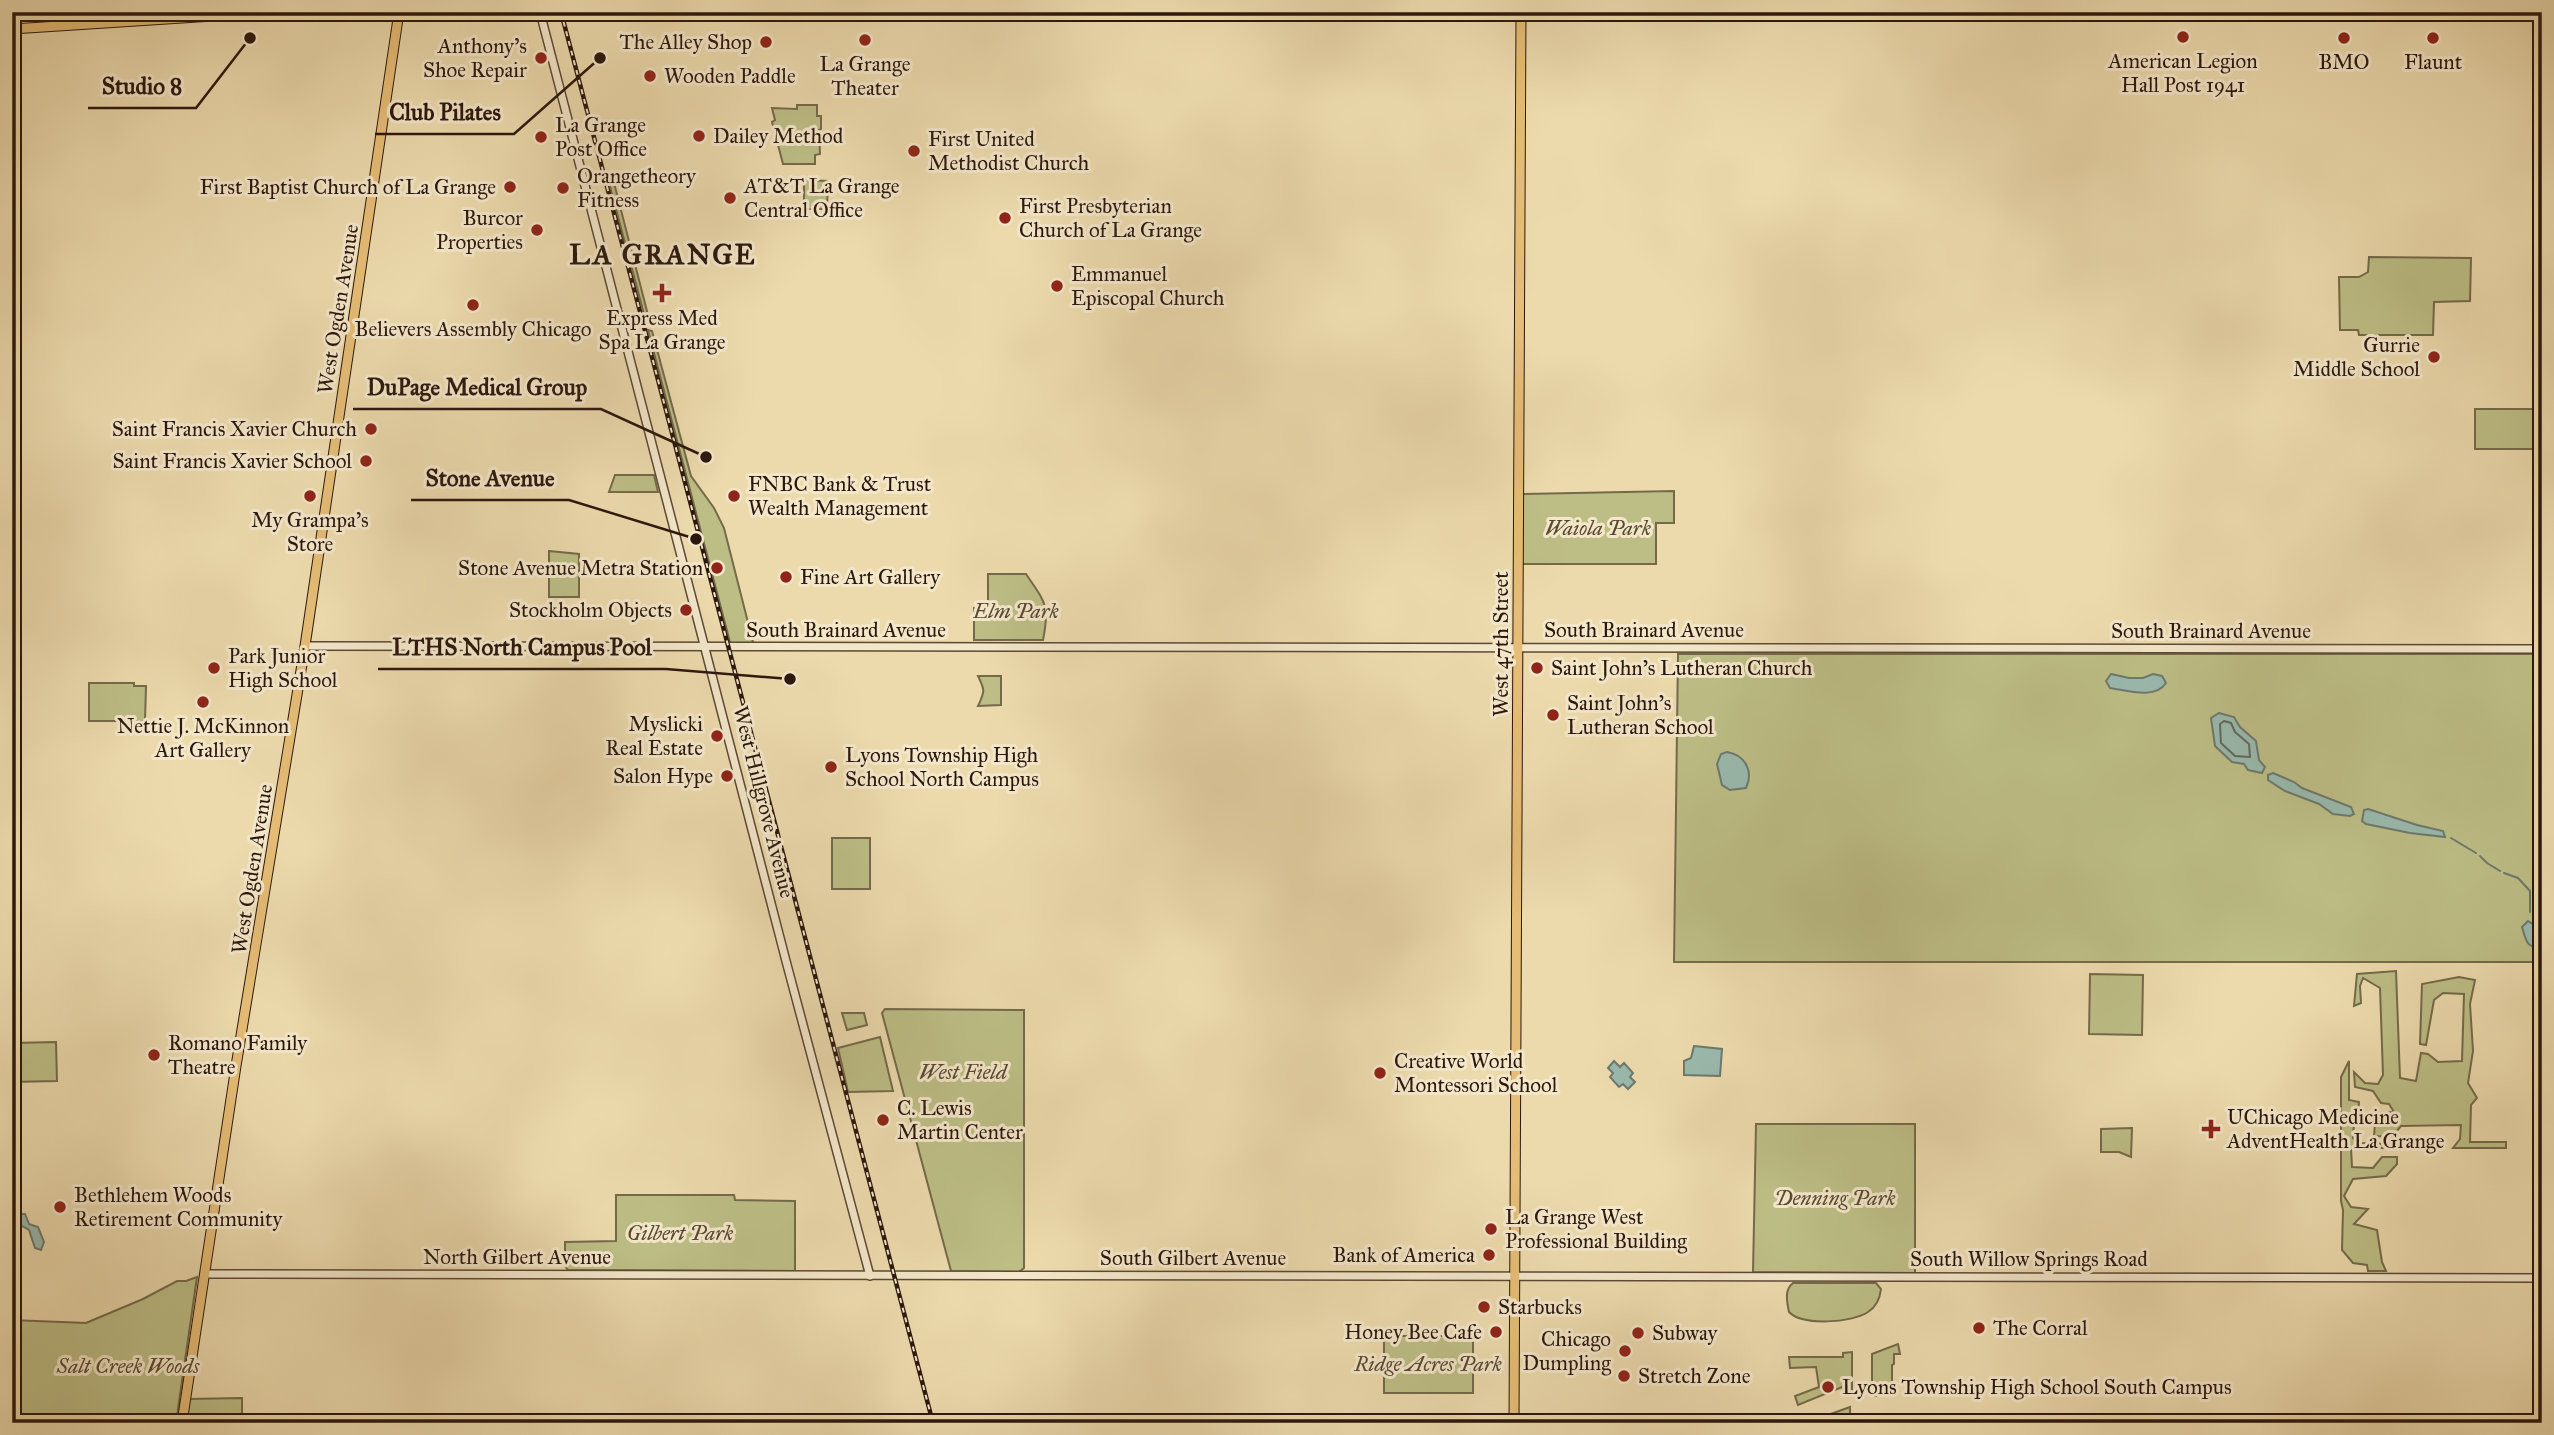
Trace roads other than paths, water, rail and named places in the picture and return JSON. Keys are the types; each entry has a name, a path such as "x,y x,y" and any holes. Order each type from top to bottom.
{"main road":[{"path":"12,29 275,12"},
{"name":"West Ogden Avenue","path":"182,1423 232,1092 305,646 378,170 399,12"},
{"name":"West 47th Street","path":"1514,1423 1521,12"}],"street":[{"name":"West Hillgrove Avenue","path":"540,12 870,1276"},
{"name":"South Brainard Avenue","path":"305,646 2542,649"},
{"name":"North Gilbert Avenue","path":"205,1274 870,1276"},
{"name":"South Gilbert Avenue","path":"870,1276 1516,1276"},
{"name":"South Willow Springs Road","path":"1516,1276 2542,1278"}],"water":[{"path":"2111,674 2143,678 2153,674 2162,676 2166,683 2148,693 2132,692 2110,688 2106,681"},
{"path":"2219,713 2234,717 2240,727 2256,741 2259,760 2265,767 2262,773 2248,770 2244,764 2232,762 2215,746 2211,718"},
{"path":"1727,752 1739,756 1746,765 1749,776 1746,788 1730,790 1722,785 1717,764 1721,754"},
{"path":"2273,773 2302,788 2351,807 2354,814 2333,814 2319,804 2285,791 2268,780 2268,775"},
{"path":"2364,810 2443,831 2445,837 2366,824 2362,821"},
{"path":"2528,921 2542,930 2542,950 2532,947 2526,940 2522,927"},
{"path":"1694,1046 1722,1049 1720,1076 1684,1075 1684,1061 1691,1058"},
{"path":"1614,1061 1620,1067 1624,1063 1633,1073 1630,1077 1635,1082 1628,1089 1623,1084 1619,1087 1610,1077 1613,1073 1608,1068"},
{"path":"25,1214 29,1224 38,1227 44,1242 41,1250 35,1248 29,1230 22,1226 12,1226 12,1216"}],"waterway":[{"path":"2451,838 2476,853"},
{"path":"2480,856 2500,871"},
{"path":"2504,873 2518,878 2530,891 2530,912"}],"railway":[{"path":"561,12 933,1423"}],"place":[{"name":"American Legion Hall Post 1941","path":"2183,37"},
{"name":"Studio 8","path":"250,38"},
{"name":"BMO","path":"2344,38"},
{"name":"Flaunt","path":"2433,38"},
{"name":"La Grange Theater","path":"865,40"},
{"name":"The Alley Shop","path":"766,42"},
{"name":"Anthony's Shoe Repair","path":"541,58"},
{"name":"Club Pilates","path":"600,58"},
{"name":"Wooden Paddle","path":"650,76"},
{"name":"Dailey Method","path":"699,136"},
{"name":"La Grange Post Office","path":"541,137"},
{"name":"First United Methodist Church","path":"914,151"},
{"name":"First Baptist Church of La Grange","path":"510,187"},
{"name":"Orangetheory Fitness","path":"563,188"},
{"name":"AT&T La Grange Central Office","path":"730,198"},
{"name":"First Presbyterian Church of La Grange","path":"1005,218"},
{"name":"Burcor Properties","path":"537,230"},
{"name":"Emmanuel Episcopal Church","path":"1057,286"},
{"name":"Express Med Spa La Grange","path":"662,293"},
{"name":"Believers Assembly Chicago","path":"473,305"},
{"name":"Gurrie Middle School","path":"2434,357"},
{"name":"Saint Francis Xavier Church","path":"371,429"},
{"name":"DuPage Medical Group","path":"706,457"},
{"name":"Saint Francis Xavier School","path":"366,461"},
{"name":"My Grampa's Store","path":"310,496"},
{"name":"FNBC Bank & Trust Wealth Management","path":"734,496"},
{"name":"Stone Avenue","path":"696,539"},
{"name":"Stone Avenue Metra Station","path":"717,568"},
{"name":"Fine Art Gallery","path":"786,577"},
{"name":"Stockholm Objects","path":"686,610"},
{"name":"Park Junior High School","path":"214,668"},
{"name":"Saint John's Lutheran Church","path":"1537,668"},
{"name":"LTHS North Campus Pool","path":"790,679"},
{"name":"Nettie J. McKinnon Art Gallery","path":"203,702"},
{"name":"Saint John's Lutheran School","path":"1553,715"},
{"name":"Myslicki Real Estate","path":"717,736"},
{"name":"Lyons Township High School North Campus","path":"831,767"},
{"name":"Salon Hype","path":"727,776"},
{"name":"Romano Family Theatre","path":"154,1055"},
{"name":"Creative World Montessori School","path":"1380,1073"},
{"name":"C. Lewis Martin Center","path":"883,1120"},
{"name":"UChicago Medicine AdventHealth La Grange","path":"2211,1129"},
{"name":"Bethlehem Woods Retirement Community","path":"60,1207"},
{"name":"La Grange West Professional Building","path":"1491,1229"},
{"name":"Bank of America","path":"1489,1255"},
{"name":"Starbucks","path":"1484,1307"},
{"name":"The Corral","path":"1979,1328"},
{"name":"Honey Bee Cafe","path":"1496,1332"},
{"name":"Subway","path":"1638,1333"},
{"name":"Chicago Dumpling","path":"1625,1351"},
{"name":"Stretch Zone","path":"1624,1376"},
{"name":"Lyons Township High School South Campus","path":"1828,1387"}],"district":[{"name":"LA GRANGE","path":"663,254"}],"park label":[{"name":"Waiola Park","path":"1598,528"},
{"name":"Elm Park","path":"1016,611"},
{"name":"West Field","path":"963,1072"},
{"name":"Denning Park","path":"1835,1198"},
{"name":"Gilbert Park","path":"680,1233"},
{"name":"Ridge Acres Park","path":"1428,1364"},
{"name":"Salt Creek Woods","path":"128,1366"}]}
